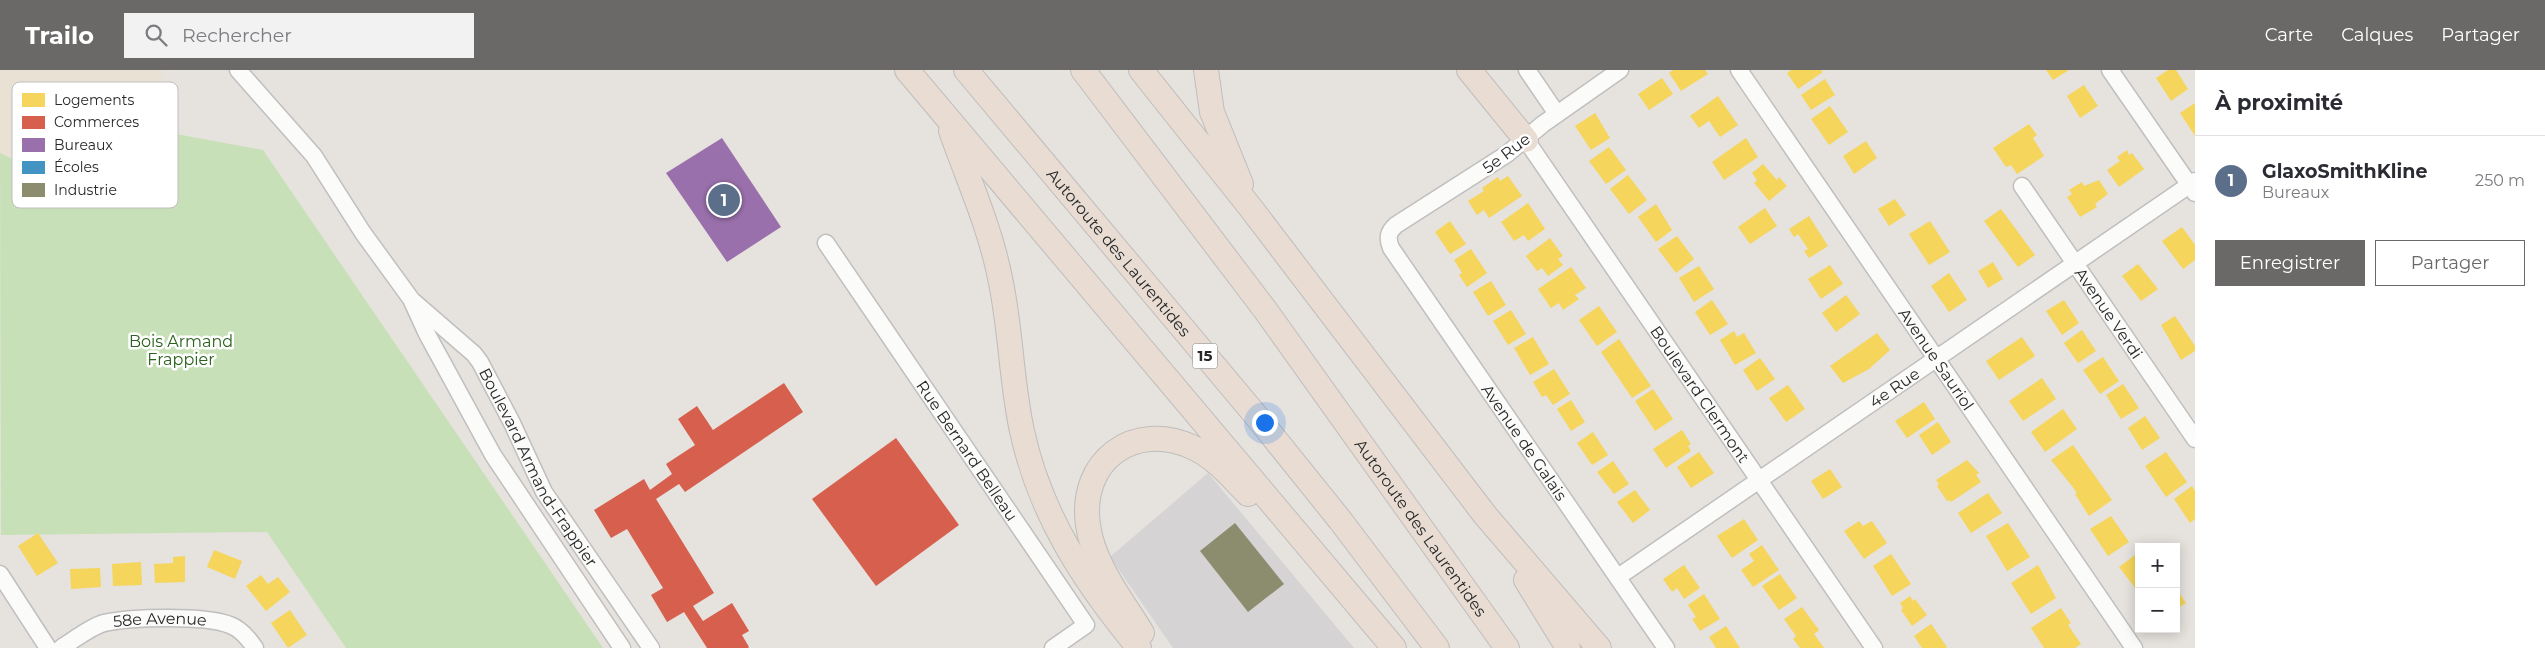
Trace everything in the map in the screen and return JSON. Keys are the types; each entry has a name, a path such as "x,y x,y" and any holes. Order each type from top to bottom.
{"highway":[{"path":"907,70 1394,648"},
{"name":"Autoroute des Laurentides","path":"966,70 1258,418 1325,501 1436,648"},
{"name":"Autoroute des Laurentides","path":"1083,70 1266,311 1507,648"},
{"path":"1141,70 1250,207 1485,515 1599,648"},
{"path":"1206,70 1212,112 1250,207"},
{"path":"1469,70 1526,140"},
{"path":"947,117 983,216 996,260 1003,292 1022,432 1036,483 1049,514 1072,557 1106,609 1140,648"},
{"path":"1150,648 1098,558 1090,537 1087,518 1089,490 1099,468 1116,450 1134,442 1146,439 1166,439 1193,447 1208,456 1339,582"},
{"path":"1485,515 1568,648"}],"street":[{"name":"Boulevard Armand-Frappier","path":"225,70 241,75 279,113 314,156 363,233 411,299 427,334 494,455 622,648"},
{"path":"1526,70 1557,114"},
{"name":"5e Rue","path":"1389,233 1396,225 1429,202 1468,181 1526,140 1557,114 1620,70"},
{"name":"Avenue Sauriol","path":"1739,70 1935,360 2134,648"},
{"path":"2110,70 2193,186"},
{"name":"Boulevard Clermont","path":"1526,140 1874,648"},
{"name":"Avenue Verdi","path":"2022,186 2195,439"},
{"name":"4e Rue","path":"1618,577 2075,264 2193,186"},
{"name":"Avenue de Galais","path":"1389,233 1391,248 1666,648"},
{"name":"Rue Bernard Belleau","path":"826,243 1086,625 1053,648"},
{"name":"Boulevard Armand-Frappier","path":"411,299 474,354 480,362 512,423 544,492 651,648"},
{"path":"0,574 48,648"},
{"name":"58e Avenue","path":"61,648 103,624 136,619 211,620 232,625 248,638 255,648"}],"shaded area":[{"path":"0,70 161,70 162,82 12,82 12,159 0,153"},
{"path":"1208,473 1354,648 1173,648 1110,557"}],"green space":[{"name":"Bois Armand Frappier","path":"178,134 263,150 603,648 346,648 267,532 1,535 0,153 12,159 12,208 178,208"}],"building: Logements":[{"path":"1673,70 1705,70 1708,74 1681,91 1669,73"},
{"path":"1791,70 1821,70 1823,72 1798,89 1787,73"},
{"path":"2046,70 2069,70 2053,80"},
{"path":"2168,70 2176,70 2188,89 2171,101 2156,78"},
{"path":"1662,78 1673,94 1649,110 1638,94"},
{"path":"1825,79 1835,95 1811,110 1801,95"},
{"path":"2084,85 2098,106 2080,118 2067,96"},
{"path":"1718,96 1738,125 1720,137 1709,121 1699,128 1690,116"},
{"path":"2195,103 2195,136 2180,113"},
{"path":"1830,106 1848,132 1829,145 1811,119"},
{"path":"1595,113 1610,138 1591,150 1575,126"},
{"path":"2029,124 2037,135 2033,138 2044,156 2017,174 2011,165 2006,167 1993,148"},
{"path":"1746,138 1758,157 1724,180 1712,162"},
{"path":"1866,141 1877,158 1854,174 1843,156"},
{"path":"1609,147 1626,170 1606,184 1589,161"},
{"path":"2127,150 2129,155 2132,153 2144,169 2119,187 2107,170 2120,161 2117,157"},
{"path":"1763,164 1777,180 1779,177 1787,186 1769,201 1754,183 1757,180 1752,173"},
{"path":"1628,175 1647,200 1629,214 1610,189"},
{"path":"1508,176 1522,196 1489,218 1484,210 1477,215 1468,201 1484,191 1482,188 1498,177 1500,181"},
{"path":"2099,180 2108,194 2095,204 2097,207 2080,217 2067,197 2072,194 2069,190 2082,182 2084,186"},
{"path":"1895,199 1906,215 1889,226 1878,209"},
{"path":"1528,203 1545,229 1528,241 1524,235 1514,241 1501,222"},
{"path":"1656,204 1672,230 1656,242 1638,217"},
{"path":"1765,208 1777,226 1750,244 1738,227"},
{"path":"2001,209 2035,255 2018,267 1984,221"},
{"path":"1809,216 1828,246 1809,258 1804,251 1808,249 1798,234 1794,237 1789,229"},
{"path":"1450,221 1466,244 1450,254 1435,232"},
{"path":"1930,221 1950,252 1929,265 1909,234"},
{"path":"2182,227 2195,245 2195,260 2183,269 2162,241"},
{"path":"1677,236 1694,259 1676,273 1658,249"},
{"path":"1550,238 1563,256 1558,259 1563,265 1548,276 1542,268 1537,271 1526,256"},
{"path":"1471,249 1487,273 1467,287 1459,275 1462,273 1454,260"},
{"path":"1993,262 2003,279 1988,288 1978,271"},
{"path":"2138,264 2158,289 2141,301 2122,276"},
{"path":"1830,265 1843,284 1821,299 1808,279"},
{"path":"1699,266 1714,289 1694,302 1679,278"},
{"path":"1571,267 1586,288 1575,295 1579,299 1563,310 1559,303 1551,308 1538,289"},
{"path":"1949,273 1967,300 1949,312 1931,286"},
{"path":"1491,281 1506,305 1488,316 1473,292"},
{"path":"1846,295 1860,314 1836,332 1822,313"},
{"path":"1712,300 1728,324 1710,335 1695,312"},
{"path":"2064,300 2079,323 2062,335 2046,311"},
{"path":"1599,306 1617,332 1597,346 1579,320"},
{"path":"1511,310 1526,334 1508,345 1493,321"},
{"path":"2175,316 2195,346 2195,351 2181,360 2161,325"},
{"path":"2082,330 2096,351 2078,363 2064,343"},
{"path":"1734,331 1737,337 1744,333 1756,353 1735,365 1720,340"},
{"path":"1877,333 1890,350 1869,369 1843,383 1830,366"},
{"path":"1533,337 1549,364 1530,375 1514,348"},
{"path":"2022,337 2035,356 1999,380 1986,361"},
{"path":"1619,339 1651,386 1632,398 1601,352"},
{"path":"2103,357 2119,381 2100,394 2083,370"},
{"path":"1760,358 1775,379 1757,391 1743,370"},
{"path":"1554,369 1570,394 1553,405 1546,395 1542,397 1533,382"},
{"path":"2042,378 2056,399 2023,421 2009,401"},
{"path":"2123,384 2139,408 2121,419 2106,395"},
{"path":"1788,385 1805,409 1786,422 1769,398"},
{"path":"1653,389 1673,419 1655,431 1635,401"},
{"path":"1571,400 1585,422 1571,431 1557,409"},
{"path":"1924,402 1935,419 1907,438 1895,421"},
{"path":"2063,409 2077,429 2045,452 2031,432"},
{"path":"2145,416 2160,438 2142,450 2128,428"},
{"path":"1938,422 1951,442 1932,455 1919,435"},
{"path":"1682,430 1691,444 1688,446 1691,451 1666,468 1653,449"},
{"path":"1593,432 1608,455 1592,465 1577,443"},
{"path":"2073,445 2112,500 2089,516 2075,494 2077,493 2051,460"},
{"path":"1699,452 1714,473 1691,488 1677,467"},
{"path":"2166,452 2187,482 2166,497 2145,466"},
{"path":"1967,460 1979,473 1976,475 1981,482 1951,502 1947,501 1937,486 1939,484 1936,480"},
{"path":"1613,461 1629,484 1614,494 1597,472"},
{"path":"1830,469 1842,487 1823,499 1811,481"},
{"path":"2192,486 2195,491 2195,519 2190,523 2174,499"},
{"path":"1635,490 1650,510 1633,523 1617,502"},
{"path":"1988,493 2002,513 1971,533 1958,513"},
{"path":"2111,516 2129,542 2108,556 2090,529"},
{"path":"1744,519 1758,540 1732,558 1717,536"},
{"path":"1859,521 1863,526 1872,521 1887,543 1864,559 1844,531"},
{"path":"2008,523 2030,557 2007,571 1986,536"},
{"path":"38,533 58,563 37,576 18,546"},
{"path":"1762,545 1779,570 1753,587 1741,570 1754,561 1749,554"},
{"path":"214,550 242,561 235,579 207,567"},
{"path":"1891,554 1911,584 1892,596 1873,566"},
{"path":"2135,555 2135,588 2119,567"},
{"path":"185,556 185,582 155,583 154,564 173,563 173,557"},
{"path":"141,562 142,585 113,586 112,564"},
{"path":"1684,565 1700,588 1684,599 1677,588 1672,592 1663,579"},
{"path":"2038,565 2056,598 2031,614 2011,583"},
{"path":"100,568 101,587 71,589 70,569"},
{"path":"1780,574 1797,598 1779,610 1762,586"},
{"path":"261,575 268,584 278,577 290,592 266,611 246,586"},
{"path":"1704,594 1720,619 1700,631 1692,619 1696,617 1688,605"},
{"path":"2180,594 2186,603 2180,607"},
{"path":"1910,596 1913,601 1915,599 1927,615 1912,626 1901,610 1903,608 1900,603"},
{"path":"1802,607 1819,630 1814,634 1824,648 1800,648 1793,639 1796,636 1784,619"},
{"path":"2061,608 2071,623 2068,625 2081,644 2075,648 2044,648 2031,628"},
{"path":"290,610 307,635 288,648 271,623"},
{"path":"1931,624 1946,648 1922,648 1914,636"},
{"path":"1726,626 1740,648 1716,648 1709,637"}],"building: Commerces":[{"path":"784,383 803,412 685,492 679,484 656,499 714,593 693,606 703,621 732,603 749,631 742,635 748,648 707,648 684,612 667,622 651,595 663,588 627,529 611,538 594,510 644,479 650,490 672,474 666,464 695,445 678,419 697,406 713,430"},
{"path":"896,438 959,525 876,586 812,499"}],"building: Bureaux":[{"path":"722,138 781,227 727,262 666,173"}],"building: Industrie":[{"path":"1235,523 1284,584 1248,612 1200,551"}],"place":[{"name":"GlaxoSmithKline","path":"724,200"}]}
